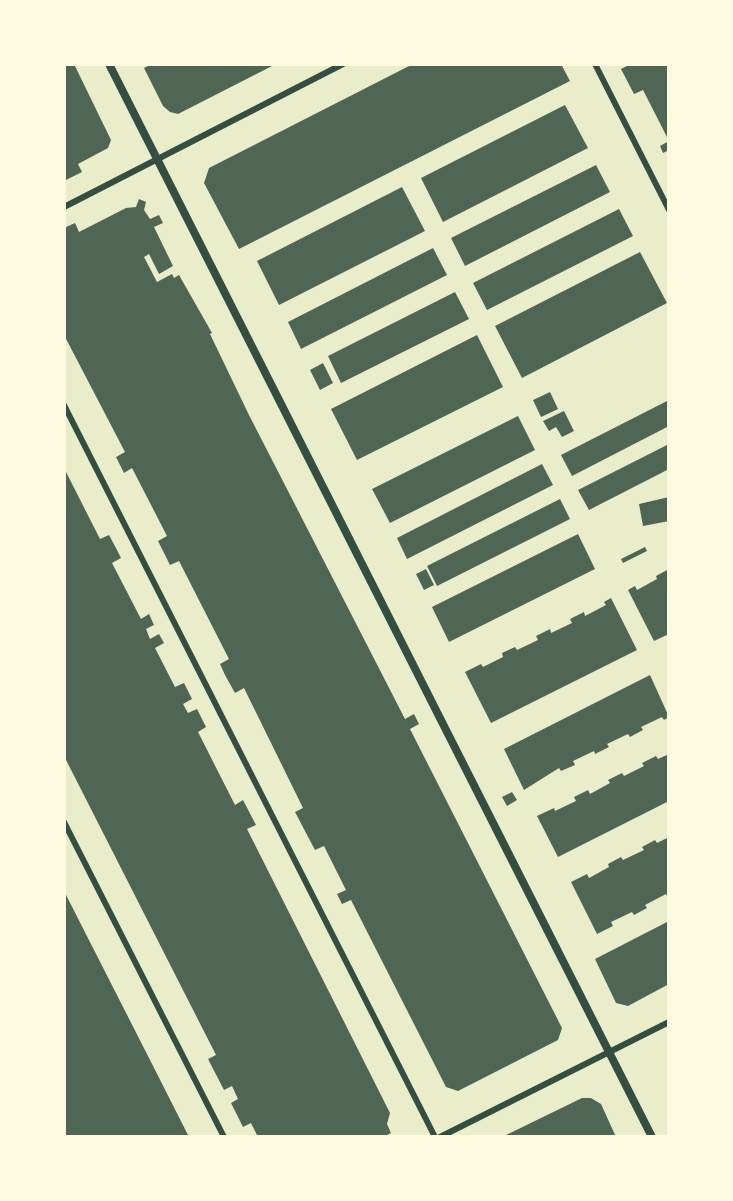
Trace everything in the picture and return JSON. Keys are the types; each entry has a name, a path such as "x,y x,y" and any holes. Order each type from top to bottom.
{"street":[{"path":"109,64 652,1137"},
{"path":"64,207 343,64"},
{"path":"595,64 669,210"},
{"path":"64,405 438,1137 669,1022"},
{"path":"64,822 224,1137"}],"building":[{"path":"64,64 74,64 111,140 108,148 78,164 82,172 64,181"},
{"path":"152,64 276,64 178,114 163,106 144,68"},
{"path":"413,64 561,64 570,81 239,249 204,183 209,168"},
{"path":"631,64 669,64 669,141 643,90 634,94 621,69"},
{"path":"565,105 588,148 443,222 421,178"},
{"path":"669,141 669,150 663,153 660,146"},
{"path":"596,165 610,192 465,266 451,238"},
{"path":"402,187 425,231 279,305 257,261"},
{"path":"139,199 146,202 144,210 150,219 159,215 163,223 154,227 173,266 159,274 149,254 144,257 157,282 172,274 174,278 179,275 212,333 249,415 405,719 414,714 419,724 410,729 562,1028 558,1040 458,1091 446,1087 351,900 342,904 337,894 346,890 324,846 315,850 295,812 303,808 244,688 235,693 225,675 220,664 229,659 179,561 170,565 158,541 167,536 132,468 124,473 116,457 125,452 64,335 64,228 75,223 79,232 126,208 136,207"},
{"path":"619,209 633,236 487,310 473,283"},
{"path":"433,248 447,275 301,349 288,322"},
{"path":"640,252 667,303 522,378 495,326"},
{"path":"455,292 469,319 341,383 328,356"},
{"path":"477,335 503,387 357,460 331,409"},
{"path":"323,363 333,383 320,390 310,370"},
{"path":"550,392 558,409 541,417 533,400"},
{"path":"669,400 669,426 572,476 561,455"},
{"path":"564,411 574,431 562,437 556,427 549,431 543,421"},
{"path":"518,416 535,450 390,523 372,489"},
{"path":"669,444 669,469 589,510 578,490"},
{"path":"542,464 553,485 407,559 397,538"},
{"path":"64,468 100,539 109,535 117,550 121,558 112,563 141,619 149,614 154,625 146,629 150,639 159,634 164,643 155,648 175,687 184,683 192,699 183,704 188,713 197,709 206,727 198,732 235,805 243,800 256,825 247,829 390,1113 387,1124 391,1133 383,1137 258,1137 251,1123 243,1127 231,1103 238,1099 232,1086 224,1090 208,1059 216,1055 64,756"},
{"path":"669,497 669,521 643,526 639,504"},
{"path":"560,499 570,519 437,586 427,566"},
{"path":"578,534 595,569 449,642 432,607"},
{"path":"645,547 647,551 623,563 621,559"},
{"path":"426,569 434,585 424,590 416,574"},
{"path":"669,569 669,634 654,641 628,590 635,586 637,590"},
{"path":"611,598 637,650 491,723 465,672 503,657 502,653 515,647 517,650 538,640 536,636 550,629 551,633 572,623 570,619 584,612 585,616 606,605 604,602"},
{"path":"650,675 669,717 664,720 662,717 641,727 643,730 630,737 628,734 595,754 594,751 573,761 575,765 561,771 559,768 524,790 504,749"},
{"path":"669,754 669,801 558,857 537,816 576,801 574,797 588,790 590,794 610,783 608,780 644,766 642,763 656,756 658,759"},
{"path":"512,792 517,800 507,806 502,797"},
{"path":"669,837 669,901 666,894 634,915 632,912 611,922 613,926 597,934 571,882 587,874 589,878 621,857 623,860 644,850 642,847 655,840 657,843"},
{"path":"64,891 149,1058 189,1137 64,1137"},
{"path":"669,921 669,984 628,1006 616,1003 595,959"},
{"path":"582,1098 591,1098 601,1104 616,1137 502,1137"}]}
